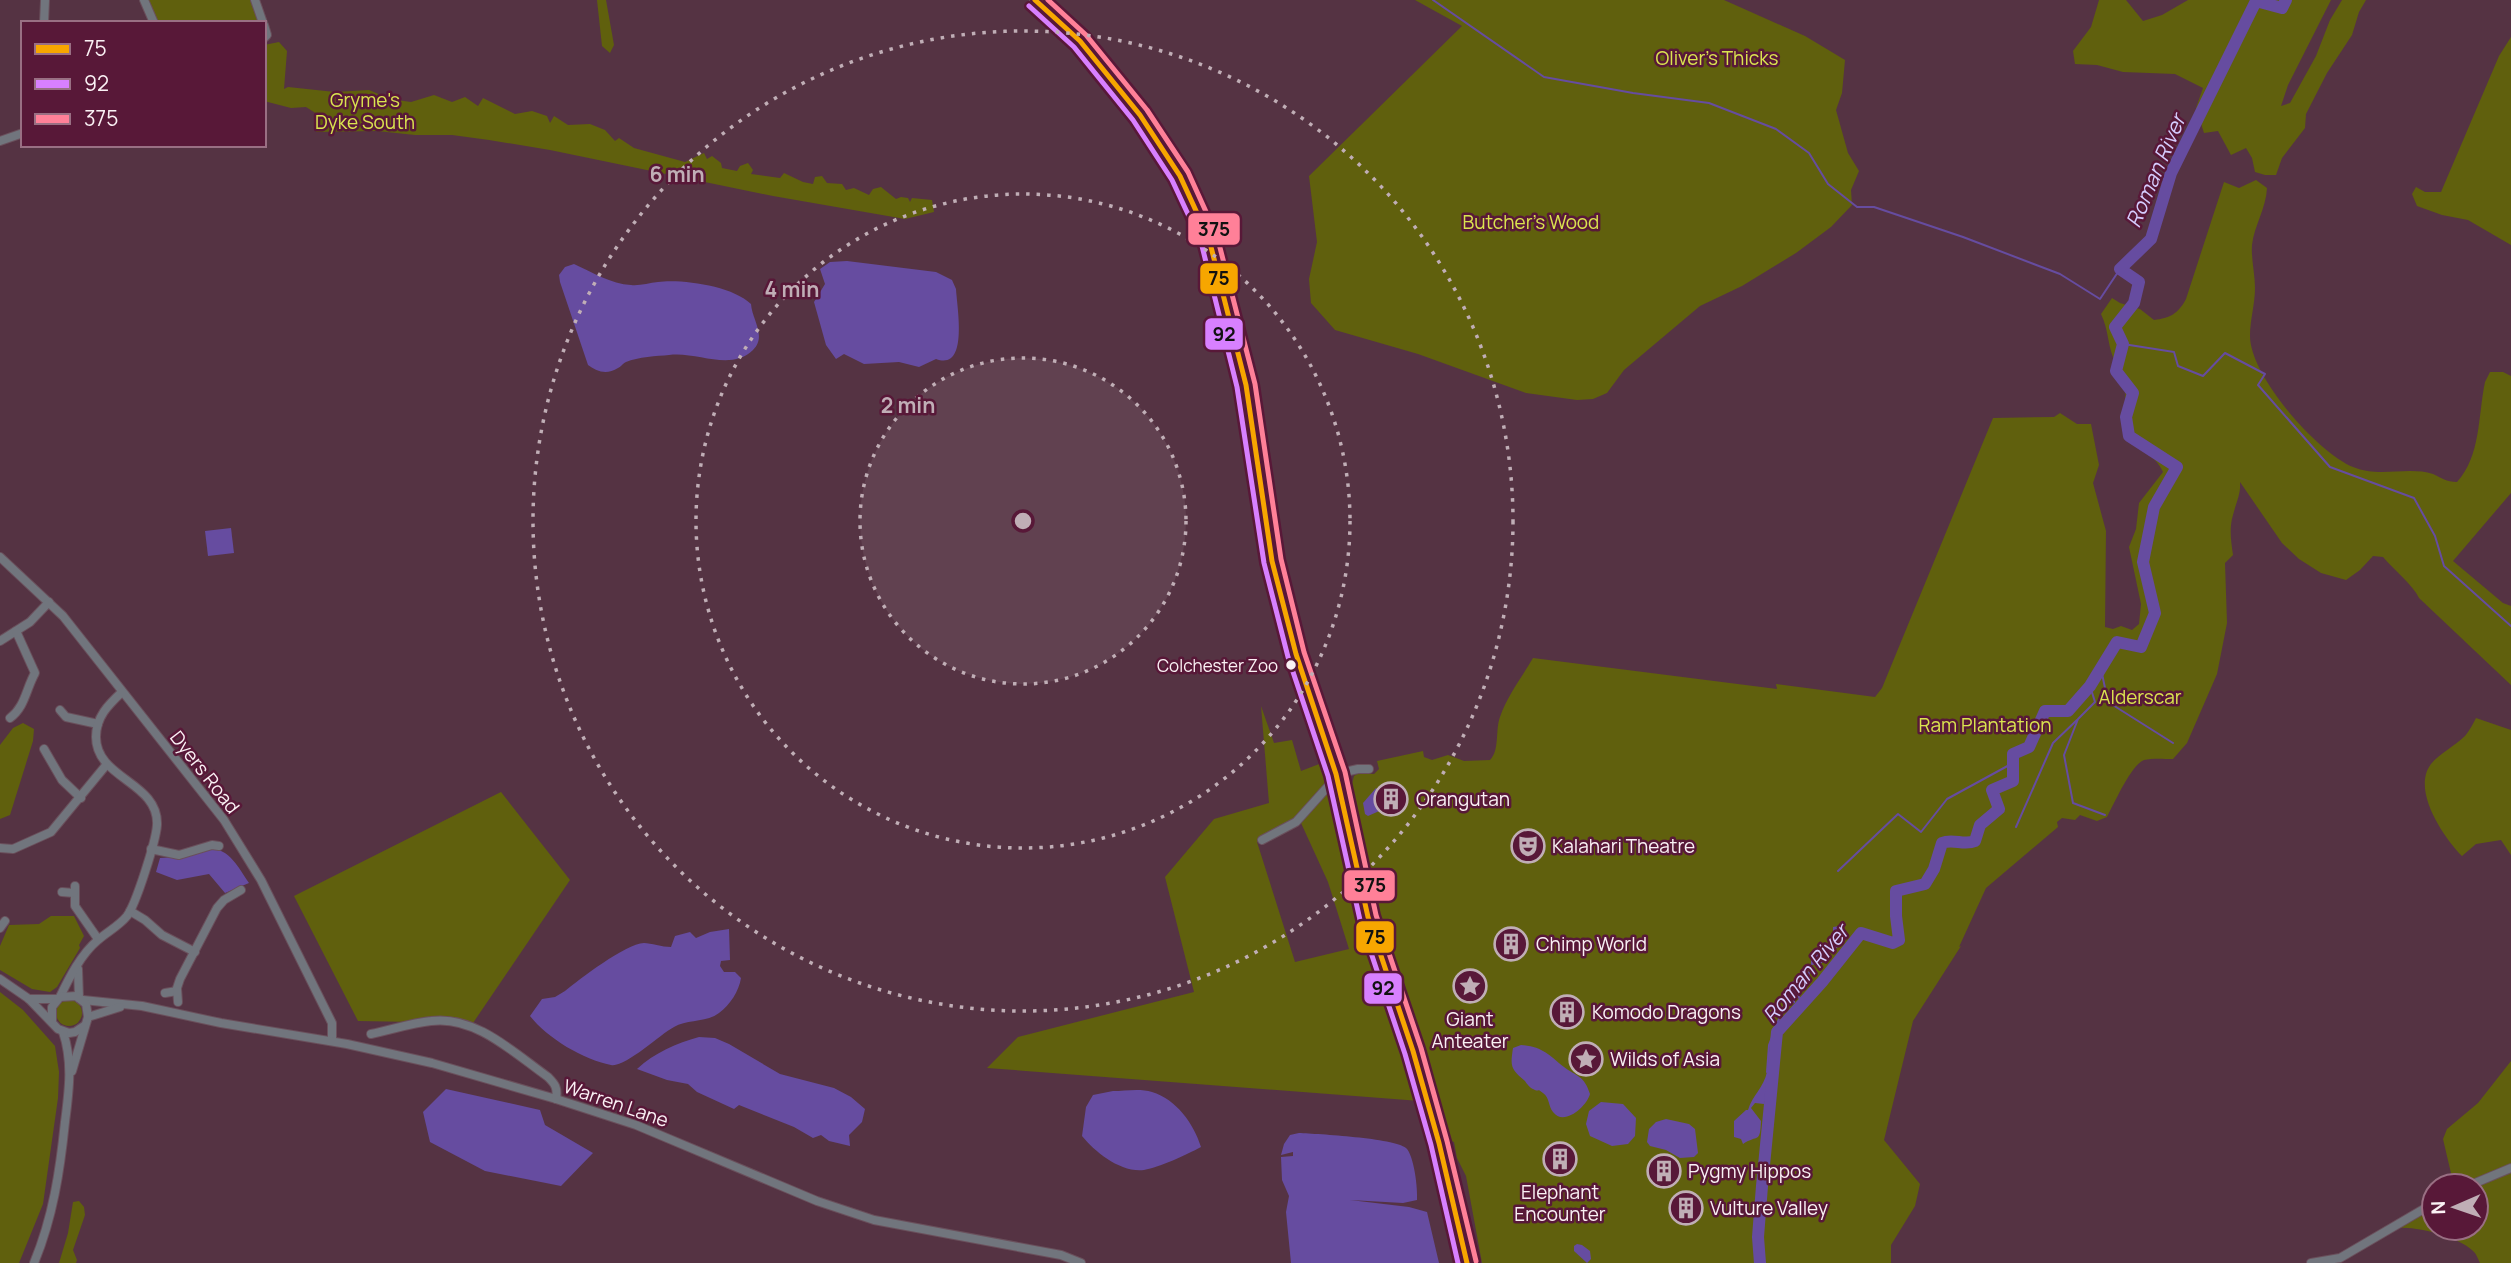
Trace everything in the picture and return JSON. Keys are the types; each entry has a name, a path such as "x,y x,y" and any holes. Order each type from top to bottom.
{"main road":[{"path":"1035,0 1080,41 1140,115 1180,176 1209,239 1247,385 1272,561 1296,654 1337,777 1368,917 1417,1065 1439,1143 1467,1263"}],"street":[{"path":"44,21 45,0"},
{"path":"144,0 153,21"},
{"path":"255,0 263,21"},
{"path":"0,141 21,134"},
{"name":"Dyers Road","path":"0,556 63,616 243,849 332,1023 332,1041"},
{"path":"0,641 30,622 49,602"},
{"path":"10,718 22,707 26,689 35,673 16,631"},
{"path":"52,1021 51,1012 87,951 130,911 157,826 152,806 136,786 107,765 98,749 98,724 104,710 122,692"},
{"path":"60,710 66,717 98,724"},
{"path":"44,749 62,780 81,798"},
{"path":"0,848 13,849 51,832 107,765"},
{"path":"1262,840 1296,822 1337,777 1359,769 1369,769"},
{"path":"151,849 179,855 212,845 219,846"},
{"path":"62,892 74,890 77,910 98,939"},
{"path":"178,1002 180,979 217,908 224,900 241,890"},
{"path":"130,911 165,936 195,952"},
{"path":"34,1263 55,1195 70,1077 87,1021 88,1008 77,987 78,966"},
{"path":"0,979 29,999 63,1032 69,1054 70,1077"},
{"path":"164,993 177,991"},
{"name":"Warren Lane","path":"29,999 68,995 332,1041 432,1063 636,1125 817,1201 874,1220 1061,1255 1081,1263"},
{"name":"Warren Lane","path":"63,1032 75,1032 87,1021 108,1009 130,1005"},
{"path":"371,1034 432,1021 449,1020 471,1027 485,1033 548,1077 555,1083 558,1091 556,1099"},
{"path":"2490,1177 2511,1168"},
{"path":"2311,1263 2340,1258 2420,1211"}],"green space":[{"path":"146,0 255,0 262,21 156,21"},
{"path":"597,0 606,0 614,45 610,53 602,46"},
{"name":"Butcher's Wood","path":"1415,0 1724,0 1805,36 1845,60 1842,93 1836,110 1848,153 1859,171 1851,190 1852,205 1831,227 1796,253 1742,286 1700,306 1624,370 1607,393 1593,399 1577,400 1526,393 1418,354 1335,330 1311,303 1309,279 1317,242 1309,176 1462,26"},
{"path":"2099,0 2126,0 2143,21 2162,15 2188,0 2331,0 2288,85 2281,106 2290,103 2342,0 2366,0 2352,35 2327,73 2306,114 2305,128 2282,158 2276,175 2265,175 2255,172 2252,158 2246,148 2231,155 2218,131 2204,133 2196,108 2203,88 2175,74 2123,72 2097,65 2075,64 2073,51 2091,27"},
{"path":"2511,37 2511,245 2468,220 2417,206 2412,194 2416,187 2425,192 2441,192 2499,56"},
{"name":"Gryme's Dyke South","path":"279,42 287,51 284,89 288,87 335,92 369,90 390,99 411,102 434,95 452,102 465,97 478,106 483,98 515,114 532,111 547,116 550,123 554,116 568,125 590,124 605,130 615,141 619,138 634,148 685,162 704,153 707,159 712,156 721,163 722,168 737,171 740,166 748,163 753,170 751,174 780,178 784,173 813,184 815,177 822,176 827,183 842,184 846,190 854,188 869,195 873,189 881,187 896,199 908,198 910,202 912,198 932,200 934,212 905,219 773,196 550,150 452,135 377,131 316,132 317,114 306,107 291,108 266,102 266,45"},
{"path":"2256,180 2267,188 2252,245 2255,288 2250,336 2253,352 2261,371 2288,411 2338,459 2353,467 2373,472 2423,472 2457,482 2465,472 2475,448 2485,382 2490,372 2503,372 2511,376 2511,493 2453,561 2503,603 2511,606 2511,685 2419,598 2383,557 2373,556 2346,580 2321,573 2299,559 2282,543 2240,482 2231,525 2233,555 2225,563 2227,623 2217,674 2187,743 2173,759 2147,759 2139,763 2128,777 2107,817 2097,821 2080,815 2075,820 2062,818 2057,822 2058,827 1986,888 1959,947 1961,946 1913,1021 1884,1140 1920,1184 1915,1206 1891,1245 1891,1263 1482,1263 1466,1176 1457,1158 1454,1142 1451,1141 1372,909 1354,840 1351,788 1354,776 1359,773 1374,774 1379,769 1377,761 1423,751 1424,757 1432,760 1448,755 1464,761 1490,760 1495,751 1503,709 1533,658 1777,689 1776,684 1875,697 1882,688 1993,418 2054,417 2060,413 2077,424 2091,424 2099,465 2093,483 2106,531 2105,627 2113,629 2121,626 2132,630 2139,624 2141,604 2129,547 2136,529 2139,503 2163,472 2155,460 2133,439 2125,426 2125,388 2101,314 2112,298 2140,309 2154,320 2177,312 2186,299 2224,182 2239,188"},
{"path":"1261,706 1274,743 1292,740 1301,771 1327,761 1332,779 1293,819 1257,842 1295,962 1349,949 1328,882 1301,823 1329,788 1335,798 1361,918 1420,1101 987,1068 1018,1037 1194,992 1165,877 1214,819 1269,803"},
{"path":"2476,718 2511,730 2511,855 2501,840 2476,844 2462,856 2439,826 2427,800 2426,775 2431,764 2465,736"},
{"path":"23,723 34,729 33,741 10,815 0,819 0,745 13,728"},
{"path":"501,792 570,880 473,1023 358,1021 294,896"},
{"path":"51,916 74,916 84,936 57,987 50,992 32,989 0,970 0,946 9,925 39,924"},
{"path":"0,992 23,1010 55,1046 59,1072 58,1098 43,1204 19,1263 0,1263"},
{"path":"69,1000 78,1004 82,1013 78,1022 69,1026 60,1022 56,1013 60,1004"},
{"path":"2511,1061 2511,1164 2490,1173 2451,1172 2443,1139 2447,1129 2478,1103"},
{"path":"2511,1170 2511,1263 2480,1263 2475,1253 2461,1242 2490,1242 2490,1180"},
{"path":"79,1201 84,1207 85,1215 73,1250 77,1260 76,1263 59,1263 73,1202"},
{"path":"2420,1215 2420,1230 2399,1228"}],"shaded area":[{"path":"847,261 936,272 952,280 956,289 959,323 957,347 953,356 946,360 936,359 919,367 899,362 864,364 844,354 836,359 826,345 814,302 825,284 820,269 830,262"},
{"path":"574,264 624,284 680,282 707,285 732,293 751,304 759,334 757,345 744,356 734,360 669,355 631,360 610,371 595,369 588,365 560,282 559,275 565,267"},
{"path":"231,528 234,553 208,556 205,531"},
{"path":"1376,788 1386,808 1368,816 1363,803"},
{"path":"209,848 228,855 249,883 225,893 209,874 177,880 156,872 160,858 177,857"},
{"path":"1839,926 1847,932 1842,945 1825,954 1822,963 1812,965 1808,981 1804,981 1811,966 1811,957 1830,948 1828,943 1833,935 1833,927"},
{"path":"729,929 730,960 721,961 720,966 724,972 735,972 741,978 730,1002 714,1016 674,1027 617,1065 600,1062 578,1053 556,1040 530,1016 542,999 555,997 626,949 644,943 671,947 675,936 690,932 696,938 710,932"},
{"path":"1793,981 1798,981 1805,987 1799,995 1801,999 1795,998 1795,1003 1788,1005 1784,999"},
{"path":"699,1037 715,1038 780,1074 834,1088 851,1097 865,1109 862,1122 849,1135 850,1146 829,1141 821,1135 813,1138 794,1127 739,1105 734,1109 697,1092 688,1084 637,1069 666,1049"},
{"path":"1521,1045 1545,1052 1583,1080 1590,1094 1580,1109 1563,1117 1551,1110 1545,1095 1531,1088 1513,1067 1513,1048"},
{"path":"1767,1072 1768,1090 1764,1104 1755,1103 1751,1108 1761,1121 1759,1136 1743,1144 1741,1139 1734,1137 1734,1121 1748,1110"},
{"path":"446,1089 540,1110 545,1125 593,1153 561,1186 485,1171 430,1142 423,1112"},
{"path":"1113,1091 1147,1091 1169,1100 1189,1121 1201,1147 1165,1164 1144,1170 1126,1168 1109,1160 1082,1136 1086,1107 1093,1095"},
{"path":"1601,1102 1623,1104 1636,1118 1635,1136 1628,1144 1612,1146 1590,1136 1586,1124 1589,1111"},
{"path":"1666,1119 1689,1124 1695,1129 1698,1153 1694,1157 1680,1158 1666,1150 1650,1146 1647,1142 1649,1129 1656,1122"},
{"path":"1299,1133 1372,1139 1406,1148 1413,1165 1417,1200 1403,1203 1350,1200 1409,1207 1427,1212 1439,1263 1291,1263 1286,1212 1289,1196 1282,1180 1281,1157 1293,1156 1293,1152 1281,1155 1290,1135"},
{"path":"1577,1244 1590,1251 1591,1259 1587,1263 1574,1251"}],"waterway":[{"path":"1433,0 1544,77 1709,103 1776,129 1809,153 1828,184 1857,207 1874,207 1963,237 2060,274 2100,299 2120,269"},
{"name":"Roman River","path":"1760,1263 1758,1237 1777,1032 1861,933 1893,943 1899,940 1896,891 1925,884 1934,869 1942,843 1975,841 1980,825 1999,809 1992,790 2013,781 2013,754 2029,747 2045,711 2068,711 2090,686 2117,642 2141,647 2155,613 2143,562 2154,507 2177,467 2129,436 2126,417 2133,393 2116,371 2123,344 2115,327 2134,303 2139,282 2120,269 2151,239 2171,173 2256,1 2282,8 2286,0"},
{"path":"2123,344 2174,352 2178,366 2203,376 2225,353 2265,374 2258,385 2330,467 2414,498 2435,536 2444,566 2511,626"},
{"path":"2101,669 2108,702 2173,743"},
{"path":"2090,686 2095,702 2078,719 2064,755 2073,803 2105,815"},
{"path":"2016,827 2053,743 2077,720"},
{"path":"1838,871 1898,814 1921,832 1947,799 2013,763"},
{"path":"1767,1072 1769,1045 1785,1003"}],"transit line":[{"name":"75","path":"1035,0 1080,41 1140,115 1180,176 1209,239 1246,385 1272,561 1296,654 1336,774 1368,917 1413,1051 1439,1143 1467,1263"},
{"name":"375","path":"1048,0 1086,35 1147,110 1188,172 1217,236 1255,384 1281,559 1304,652 1345,772 1376,915 1421,1048 1476,1261"},
{"name":"92","path":"1029,6 1074,47 1133,120 1172,180 1201,242 1237,387 1264,563 1288,657 1328,776 1360,920 1405,1054 1431,1145 1458,1263"}],"place":[{"name":"Colchester Zoo","path":"1291,665"},
{"name":"Orangutan","path":"1391,799"},
{"name":"Kalahari Theatre","path":"1528,846"},
{"name":"Chimp World","path":"1511,944"},
{"name":"Giant Anteater","path":"1470,986"},
{"name":"Komodo Dragons","path":"1567,1012"},
{"name":"Wilds of Asia","path":"1586,1059"},
{"name":"Elephant Encounter","path":"1560,1159"},
{"name":"Pygmy Hippos","path":"1664,1171"},
{"name":"Vulture Valley","path":"1686,1208"}],"park label":[{"name":"Oliver's Thicks","path":"1717,58"},
{"name":"Alderscar","path":"2140,697"},
{"name":"Ram Plantation","path":"1985,725"}]}
